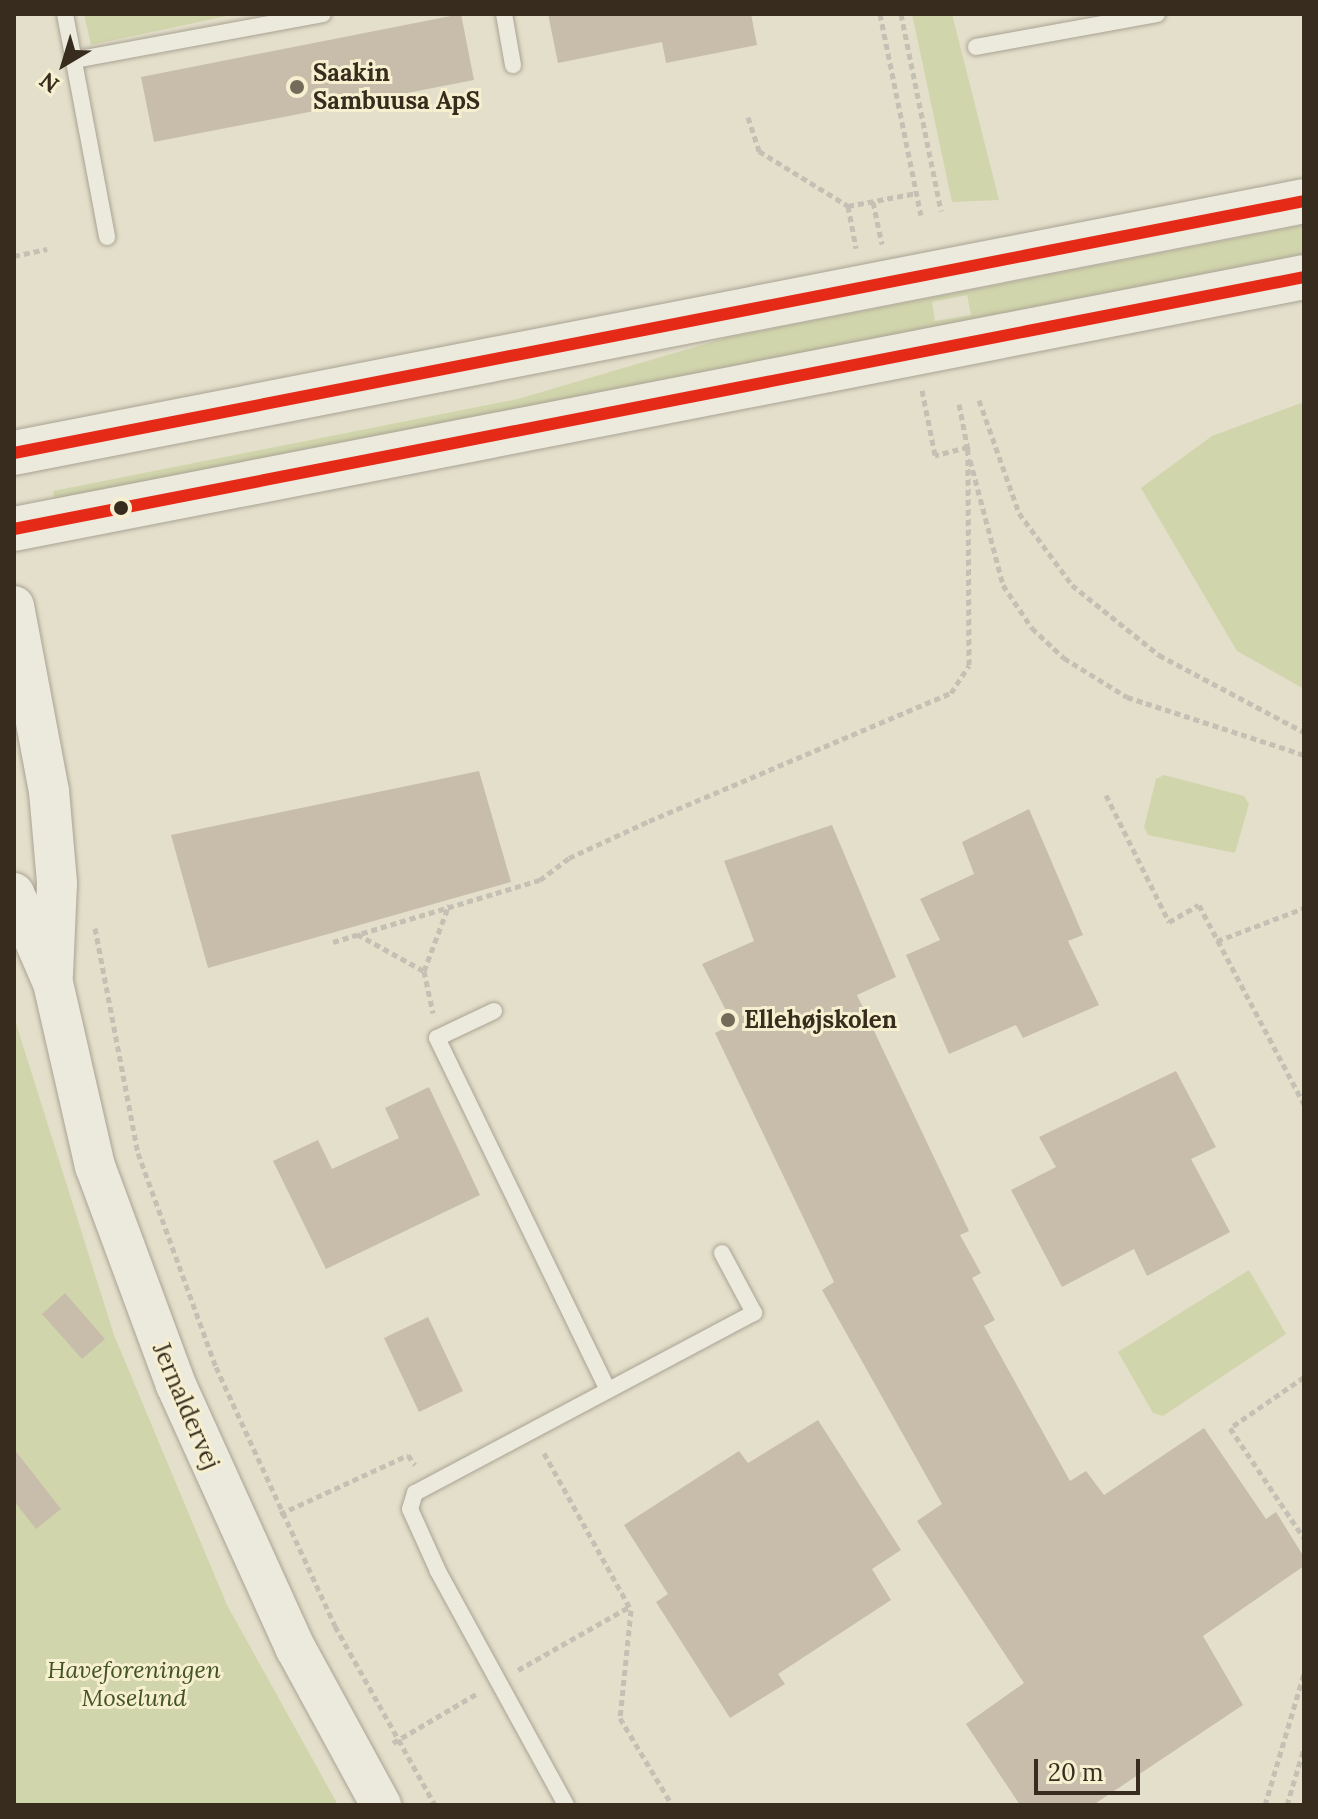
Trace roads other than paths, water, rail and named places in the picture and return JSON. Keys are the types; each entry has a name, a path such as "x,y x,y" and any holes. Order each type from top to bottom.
{"main road":[{"path":"14,453 1304,201"},
{"path":"14,529 1304,277"}],"street":[{"name":"Jernaldervej","path":"14,606 49,791 57,883 53,983"},
{"name":"Jernaldervej","path":"14,893 53,983 95,1166 133,1276 240,1533 381,1805"}],"lane":[{"path":"65,14 107,237"},
{"path":"75,60 323,14"},
{"path":"504,14 513,65"},
{"path":"976,47 1157,14"},
{"path":"494,1011 437,1038 607,1388"},
{"path":"566,1805 410,1509 427,1482 754,1313 722,1253"}],"place":[{"name":"Saakin Sambuusa ApS","path":"297,87"},
{"name":"Ellehøjskolen","path":"728,1020"}],"park label":[{"name":"Haveforeningen Moselund","path":"134,1684"}]}
